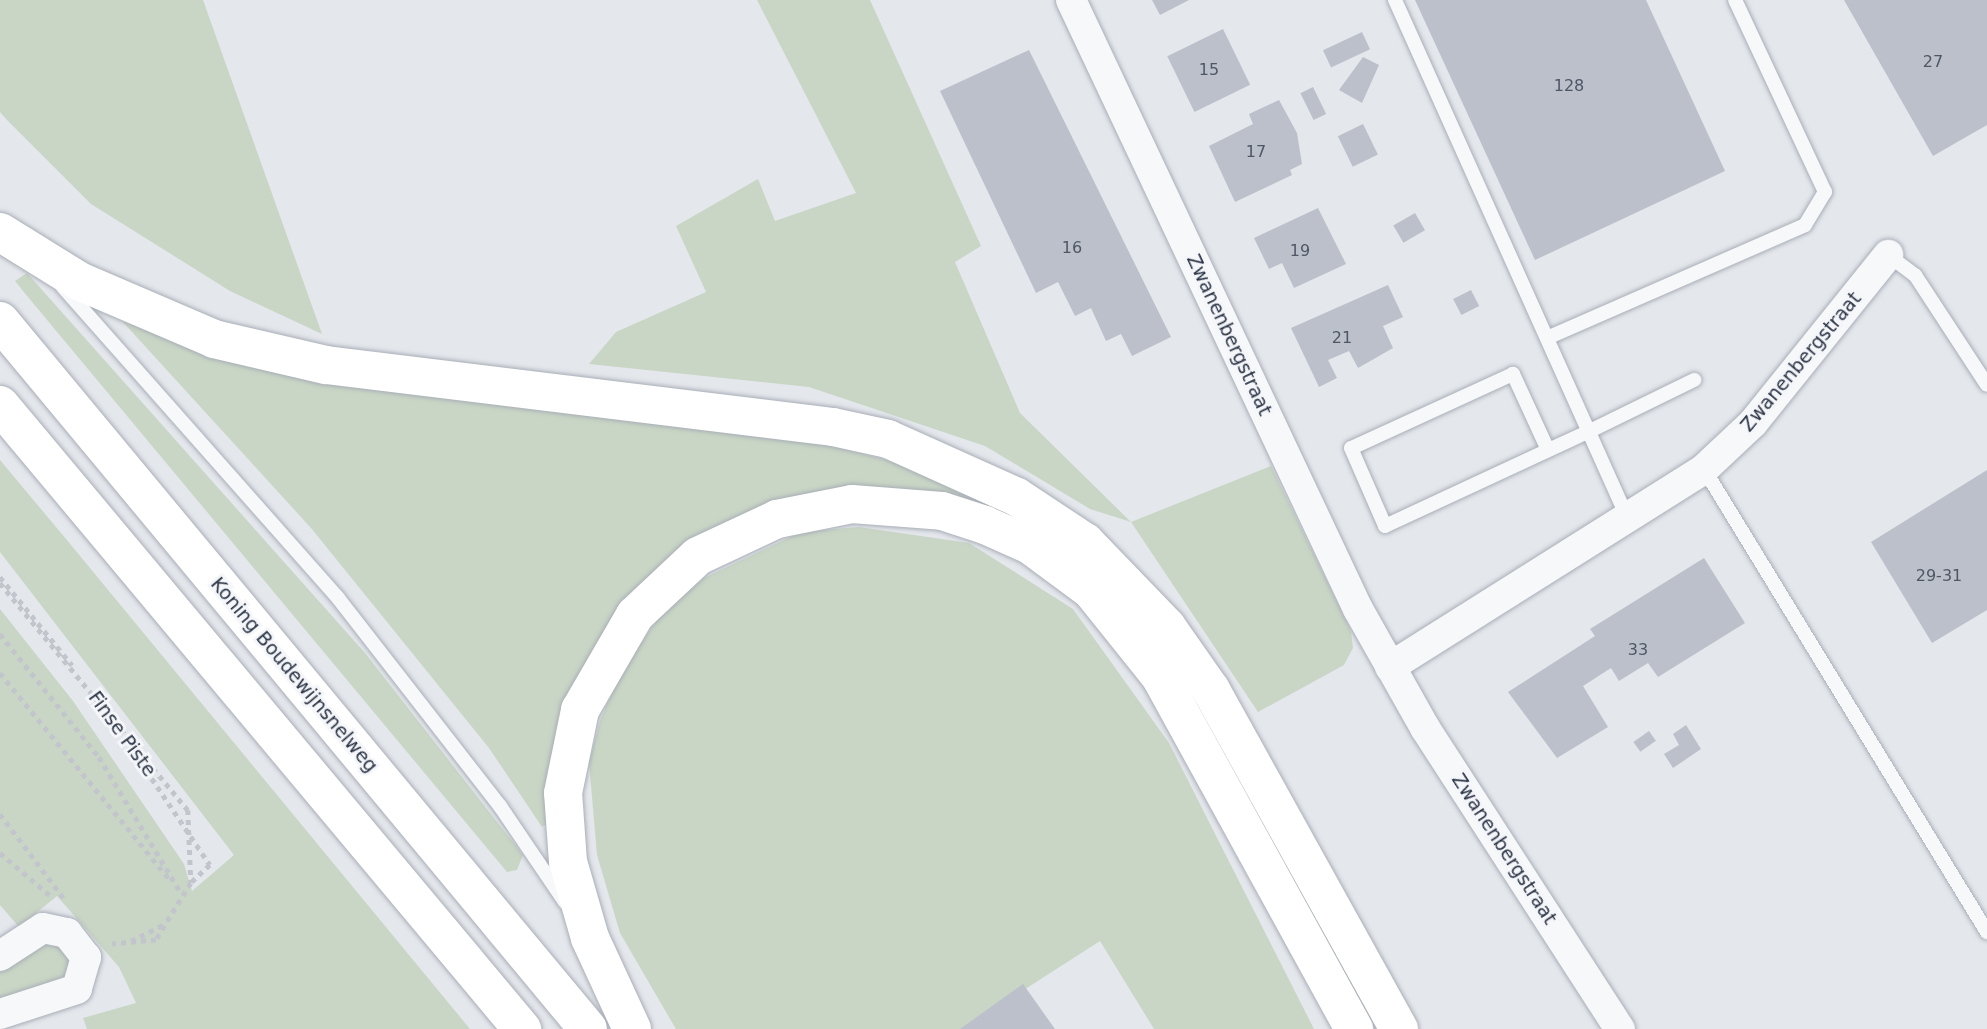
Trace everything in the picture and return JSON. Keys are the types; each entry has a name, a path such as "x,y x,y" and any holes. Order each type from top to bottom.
{"highway":[{"path":"0,232 32,255 166,321 268,353 833,427 888,439 1017,497 1113,566 1175,637 1211,690 1399,1029"},
{"name":"Koning Boudewijnsnelweg","path":"0,321 589,1029"},
{"path":"0,405 522,1029"},
{"path":"632,1029 590,938 568,862 563,793 580,710 620,635 673,576 746,530 812,510 901,506 942,511 1030,545 1091,590 1128,630 1190,728 1354,1029"}],"street":[{"name":"Zwanenbergstraat","path":"1071,0 1390,667 1620,1029"},
{"name":"Zwanenbergstraat","path":"1390,667 1704,469 1753,423 1888,255"},
{"path":"0,956 43,928 67,933 86,957 77,989 0,1014"}],"lane":[{"path":"1395,0 1592,430 1627,517"},
{"path":"1549,337 1805,225 1825,192 1735,0"},
{"path":"32,255 338,598 500,806 590,938"},
{"path":"1888,255 1915,275 1987,385"},
{"path":"1548,450 1513,373 1351,448 1385,526 1592,430 1694,380"},
{"path":"1704,469 1987,932"}],"path":[{"name":"Finse Piste","path":"0,577 97,700 211,865 191,883 181,893 166,923 127,943 104,936 108,944 156,940 191,883"},
{"path":"0,583 188,810 191,883"},
{"name":"Finse Piste","path":"0,634 99,757 181,893"},
{"path":"0,673 181,893"},
{"path":"0,814 69,909 0,853"}],"green space":[{"path":"0,0 203,0 322,334 230,291 91,204 7,120 0,112"},
{"path":"757,0 870,0 981,246 955,262 1020,413 1131,522 1090,509 985,446 809,387 589,364 616,332 706,292 676,226 758,179 775,221 856,193"},
{"path":"27,273 365,653 523,855 517,870 507,872 23,291 15,281"},
{"path":"122,321 236,363 338,386 702,425 836,447 891,461 979,498 976,505 869,487 620,612 577,680 548,823 542,827 489,748 311,528"},
{"path":"0,460 470,1029 87,1029 83,1018 136,1003 119,967 57,896 19,927 0,905 0,609 73,701 184,864 192,891 234,855 0,552"},
{"path":"1271,466 1351,631 1353,648 1344,665 1258,712 1131,522"},
{"path":"859,527 969,543 1073,609 1169,743 1314,1029 1154,1029 1100,941 963,1029 676,1029 620,933 597,855 589,762 601,718 621,672 664,610 704,578 801,532"},
{"path":"57,940 71,961 67,977 0,1001 0,972 31,945"}],"building":[{"path":"1152,0 1189,0 1160,15"},
{"path":"1415,0 1646,0 1725,171 1535,260"},
{"path":"1844,0 1987,0 1987,125 1933,156"},
{"path":"1223,29 1250,85 1194,112 1167,56"},
{"path":"1362,32 1370,49 1331,67 1323,50"},
{"path":"1029,50 1171,337 1132,356 1121,334 1106,341 1091,308 1075,316 1058,282 1036,293 940,91"},
{"path":"1363,57 1379,65 1362,103 1339,90"},
{"path":"1313,87 1326,114 1314,120 1300,93"},
{"path":"1279,100 1297,133 1302,164 1290,170 1292,175 1235,202 1209,146 1253,124 1249,114"},
{"path":"1363,124 1378,155 1353,167 1338,136"},
{"path":"1318,208 1346,264 1294,288 1282,263 1269,269 1254,238"},
{"path":"1415,213 1425,230 1403,243 1393,226"},
{"path":"1388,285 1403,317 1383,326 1393,348 1358,368 1349,351 1328,360 1337,378 1319,387 1291,328"},
{"path":"1471,290 1479,306 1461,315 1453,299"},
{"path":"1987,470 1987,610 1932,643 1871,542"},
{"path":"1704,558 1745,623 1658,677 1648,663 1619,681 1611,668 1583,686 1608,727 1557,758 1508,692 1595,636 1590,629"},
{"path":"1686,725 1701,749 1673,768 1664,754 1679,745 1673,734"},
{"path":"1649,731 1656,741 1640,752 1633,742"},
{"path":"1023,984 1055,1029 960,1029"}]}
